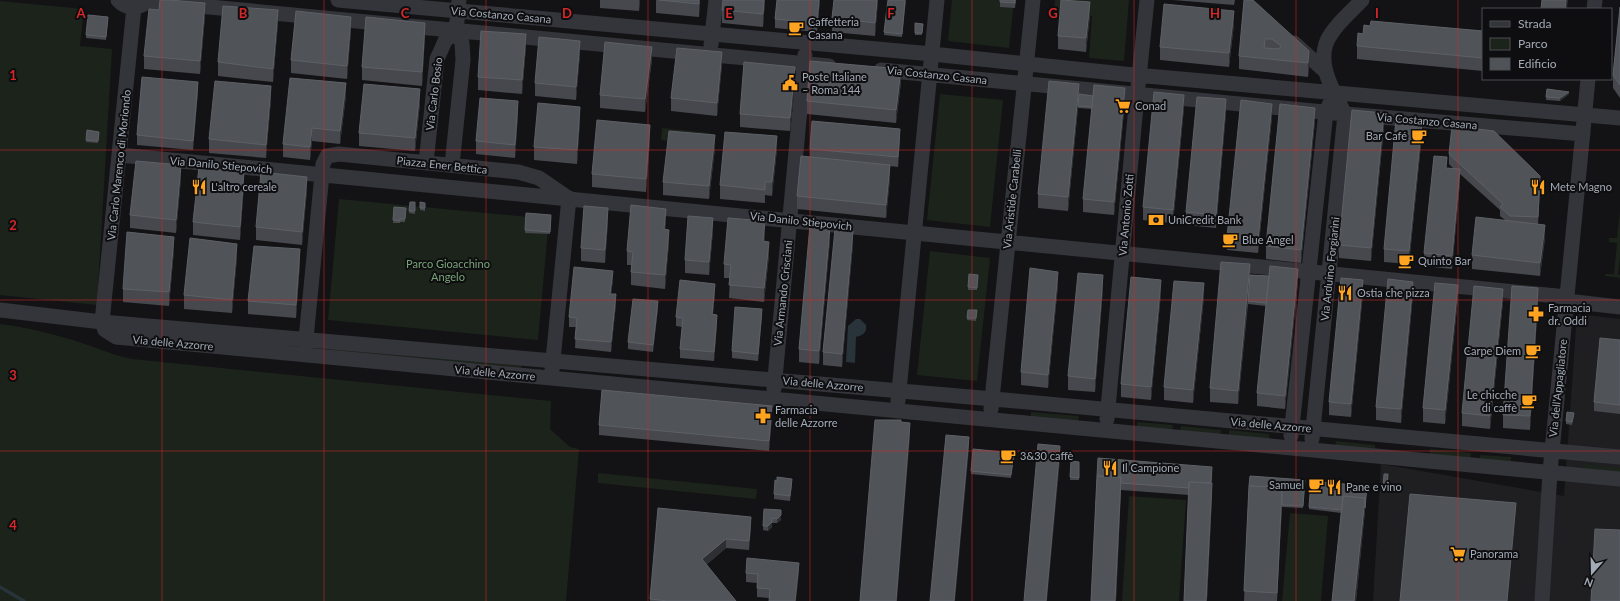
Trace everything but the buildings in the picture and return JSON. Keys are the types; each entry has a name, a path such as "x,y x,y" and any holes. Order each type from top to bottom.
{"street":[{"name":"Via Costanzo Casana","path":"118,0 126,6 143,3 843,67"},
{"name":"Via Costanzo Casana","path":"338,0 458,6 806,44 932,54 1139,76 1620,118"},
{"path":"710,55 716,0"},
{"path":"897,411 937,0"},
{"name":"Via Aristide Carabelli","path":"991,399 1033,0"},
{"name":"Via Antonio Zotti","path":"1107,430 1137,94 1147,0"},
{"path":"1345,114 1333,92 1326,72 1324,54 1328,38 1333,30 1362,0"},
{"name":"Via Carlo Marenco di Moriondo","path":"102,322 120,155 143,3"},
{"path":"452,166 463,60 462,43 456,31 458,6"},
{"name":"Via Carlo Bosio","path":"426,163 437,59 445,41 456,31"},
{"path":"1281,31 1326,72"},
{"name":"Via Armando Crisciani","path":"773,399 791,220 806,44"},
{"name":"Via Costanzo Casana","path":"867,69 1345,114 1583,134"},
{"name":"Via dell'Appagliatore","path":"1542,601 1550,472 1588,80"},
{"name":"Via Arduino Forgiarini","path":"1290,448 1326,112 1333,92"},
{"name":"Via Arduino Forgiarini","path":"1311,450 1345,114"},
{"name":"Piazza Ener Bettica","path":"304,355 322,174 324,161 328,156 334,154 526,174 544,180 569,198"},
{"name":"Via Danilo Stiepovich","path":"120,155 322,174"},
{"name":"Piazza Ener Bettica","path":"322,174 569,198"},
{"path":"551,378 569,198"},
{"name":"Via Danilo Stiepovich","path":"569,198 1309,271"},
{"path":"1309,271 1567,299 1620,307"},
{"name":"Via delle Azzorre","path":"0,310 102,322 991,399 1620,457"},
{"name":"Via delle Azzorre","path":"102,322 105,330 120,338 1620,479"},
{"path":"990,420 991,399"}],"shaded area":[{"path":"1577,314 1620,319 1620,601 1373,601 1381,464 1564,496"},
{"path":"856,319 860,319 866,325 866,330 863,334 856,337 855,363 846,362 848,326"}],"green space":[{"path":"952,0 1014,0 1009,48 948,41"},
{"path":"1055,0 1129,0 1124,61 1089,58 1092,16 1054,13"},
{"path":"0,1 84,9 80,46 112,49 97,305 0,295"},
{"path":"940,94 1003,100 990,227 927,220"},
{"path":"662,128 710,133 709,145 661,140"},
{"name":"Parco Gioacchino Angelo","path":"339,199 549,219 538,340 328,320"},
{"path":"1620,211 1620,258 1618,274 1620,275 1620,278 1605,276 1606,274 1614,274 1617,243 1609,242 1609,238 1617,238"},
{"path":"930,251 990,258 977,381 917,375"},
{"path":"0,324 55,335 132,359 551,401 550,429 570,447 579,449 566,601 0,601"},
{"path":"333,346 522,364 521,369 333,351"},
{"path":"1031,412 1079,416 1078,422 1031,418"},
{"path":"1137,422 1173,425 1172,431 1137,428"},
{"path":"1181,426 1221,430 1220,435 1180,431"},
{"path":"1229,430 1269,434 1269,440 1229,436"},
{"path":"1336,441 1375,445 1375,450 1335,446"},
{"path":"1430,449 1471,453 1470,460 1429,456"},
{"path":"1480,455 1511,457 1511,464 1479,461"},
{"path":"1583,464 1620,468 1620,474 1582,470"},
{"path":"598,473 757,489 756,499 598,483"},
{"path":"1129,496 1186,500 1179,601 1122,601"},
{"path":"1290,513 1328,516 1321,601 1282,601"}],"waterway":[{"path":"0,587 24,601"}],"place":[{"name":"Caffetteria Casana","path":"796,28"},
{"name":"Poste Italiane – Roma 144","path":"790,83"},
{"name":"Conad","path":"1123,106"},
{"name":"Bar Café","path":"1419,136"},
{"name":"L'altro cereale","path":"199,187"},
{"name":"Mete Magno","path":"1538,187"},
{"name":"UniCredit Bank","path":"1156,220"},
{"name":"Blue Angel","path":"1230,240"},
{"name":"Quinto Bar","path":"1406,261"},
{"name":"Ostia che pizza","path":"1345,293"},
{"name":"Farmacia dr. Oddi","path":"1536,314"},
{"name":"Carpe Diem","path":"1533,351"},
{"name":"Le chicche di caffè","path":"1529,401"},
{"name":"Farmacia delle Azzorre","path":"763,416"},
{"name":"3&30 caffè","path":"1008,456"},
{"name":"Il Campione","path":"1110,468"},
{"name":"Samuel","path":"1316,485"},
{"name":"Pane e vino","path":"1334,487"},
{"name":"Panorama","path":"1458,554"}]}
